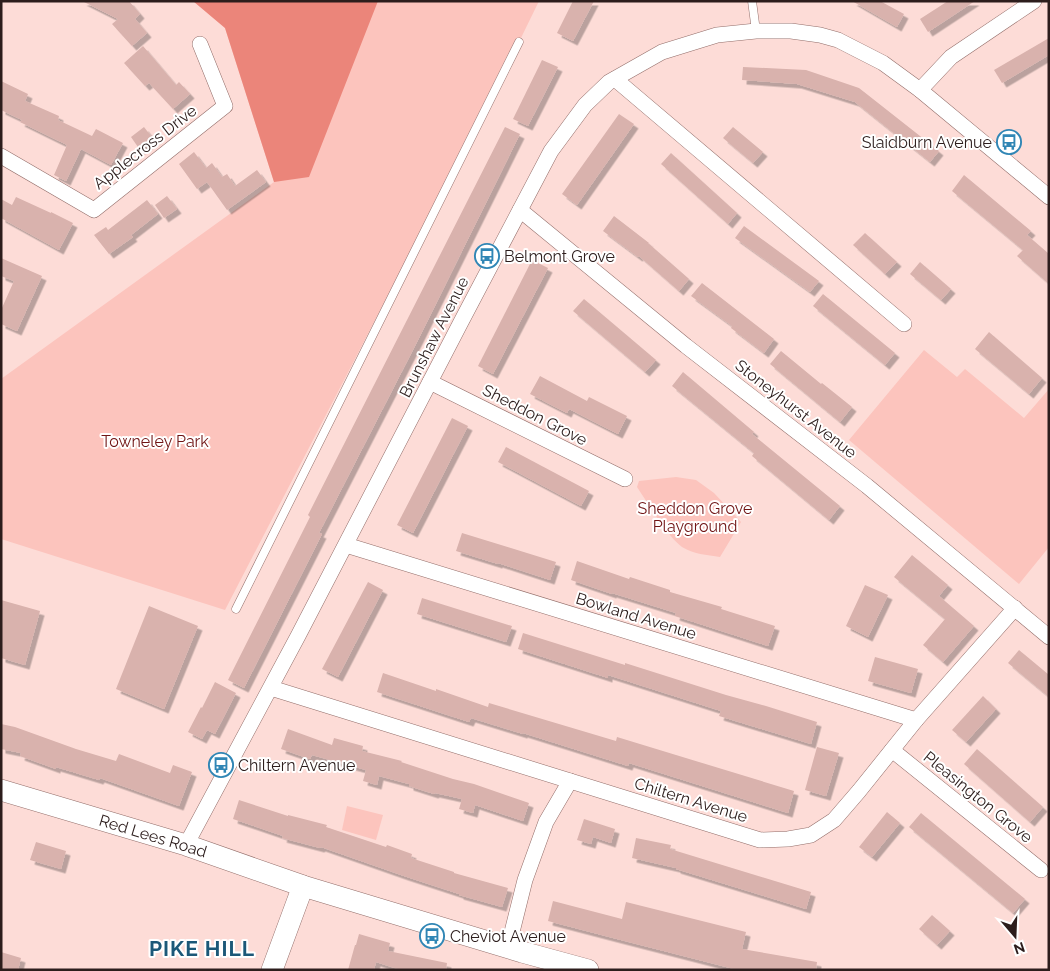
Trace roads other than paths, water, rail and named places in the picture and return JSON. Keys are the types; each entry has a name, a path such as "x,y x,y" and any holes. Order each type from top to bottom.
{"street":[{"path":"920,90 951,57 1034,1"},
{"name":"Brunshaw Avenue","path":"186,845 346,545 551,151 585,105 609,82 662,52 717,35 756,31 791,31 820,35 838,40 884,63 1046,192"},
{"name":"Applecross Drive","path":"1,156 94,210 225,106 200,44"},
{"path":"615,79 904,324"},
{"name":"Stoneyhurst Avenue","path":"520,210 686,346 867,486 1049,637"},
{"name":"Sheddon Grove","path":"430,382 624,480"},
{"name":"Bowland Avenue","path":"346,545 916,720"},
{"name":"Chiltern Avenue","path":"270,688 760,840 788,839 811,835 834,820 916,720 1015,608"},
{"name":"Pleasington Grove","path":"892,750 1041,870"},
{"path":"508,948 525,880 546,822 570,781"},
{"name":"Red Lees Road","path":"1,790 186,845 303,886 508,948 588,970"},
{"path":"272,970 303,886"}],"lane":[{"path":"752,1 756,31"},
{"path":"236,609 519,42"}],"place":[{"name":"Slaidburn Avenue","path":"1009,142"},
{"name":"Belmont Grove","path":"487,256"},
{"name":"Chiltern Avenue","path":"221,765"},
{"name":"Cheviot Avenue","path":"432,936"}],"district":[{"name":"PIKE HILL","path":"202,948"}],"park label":[{"name":"Towneley Park","path":"155,441"},
{"name":"Sheddon Grove Playground","path":"695,517"}]}
